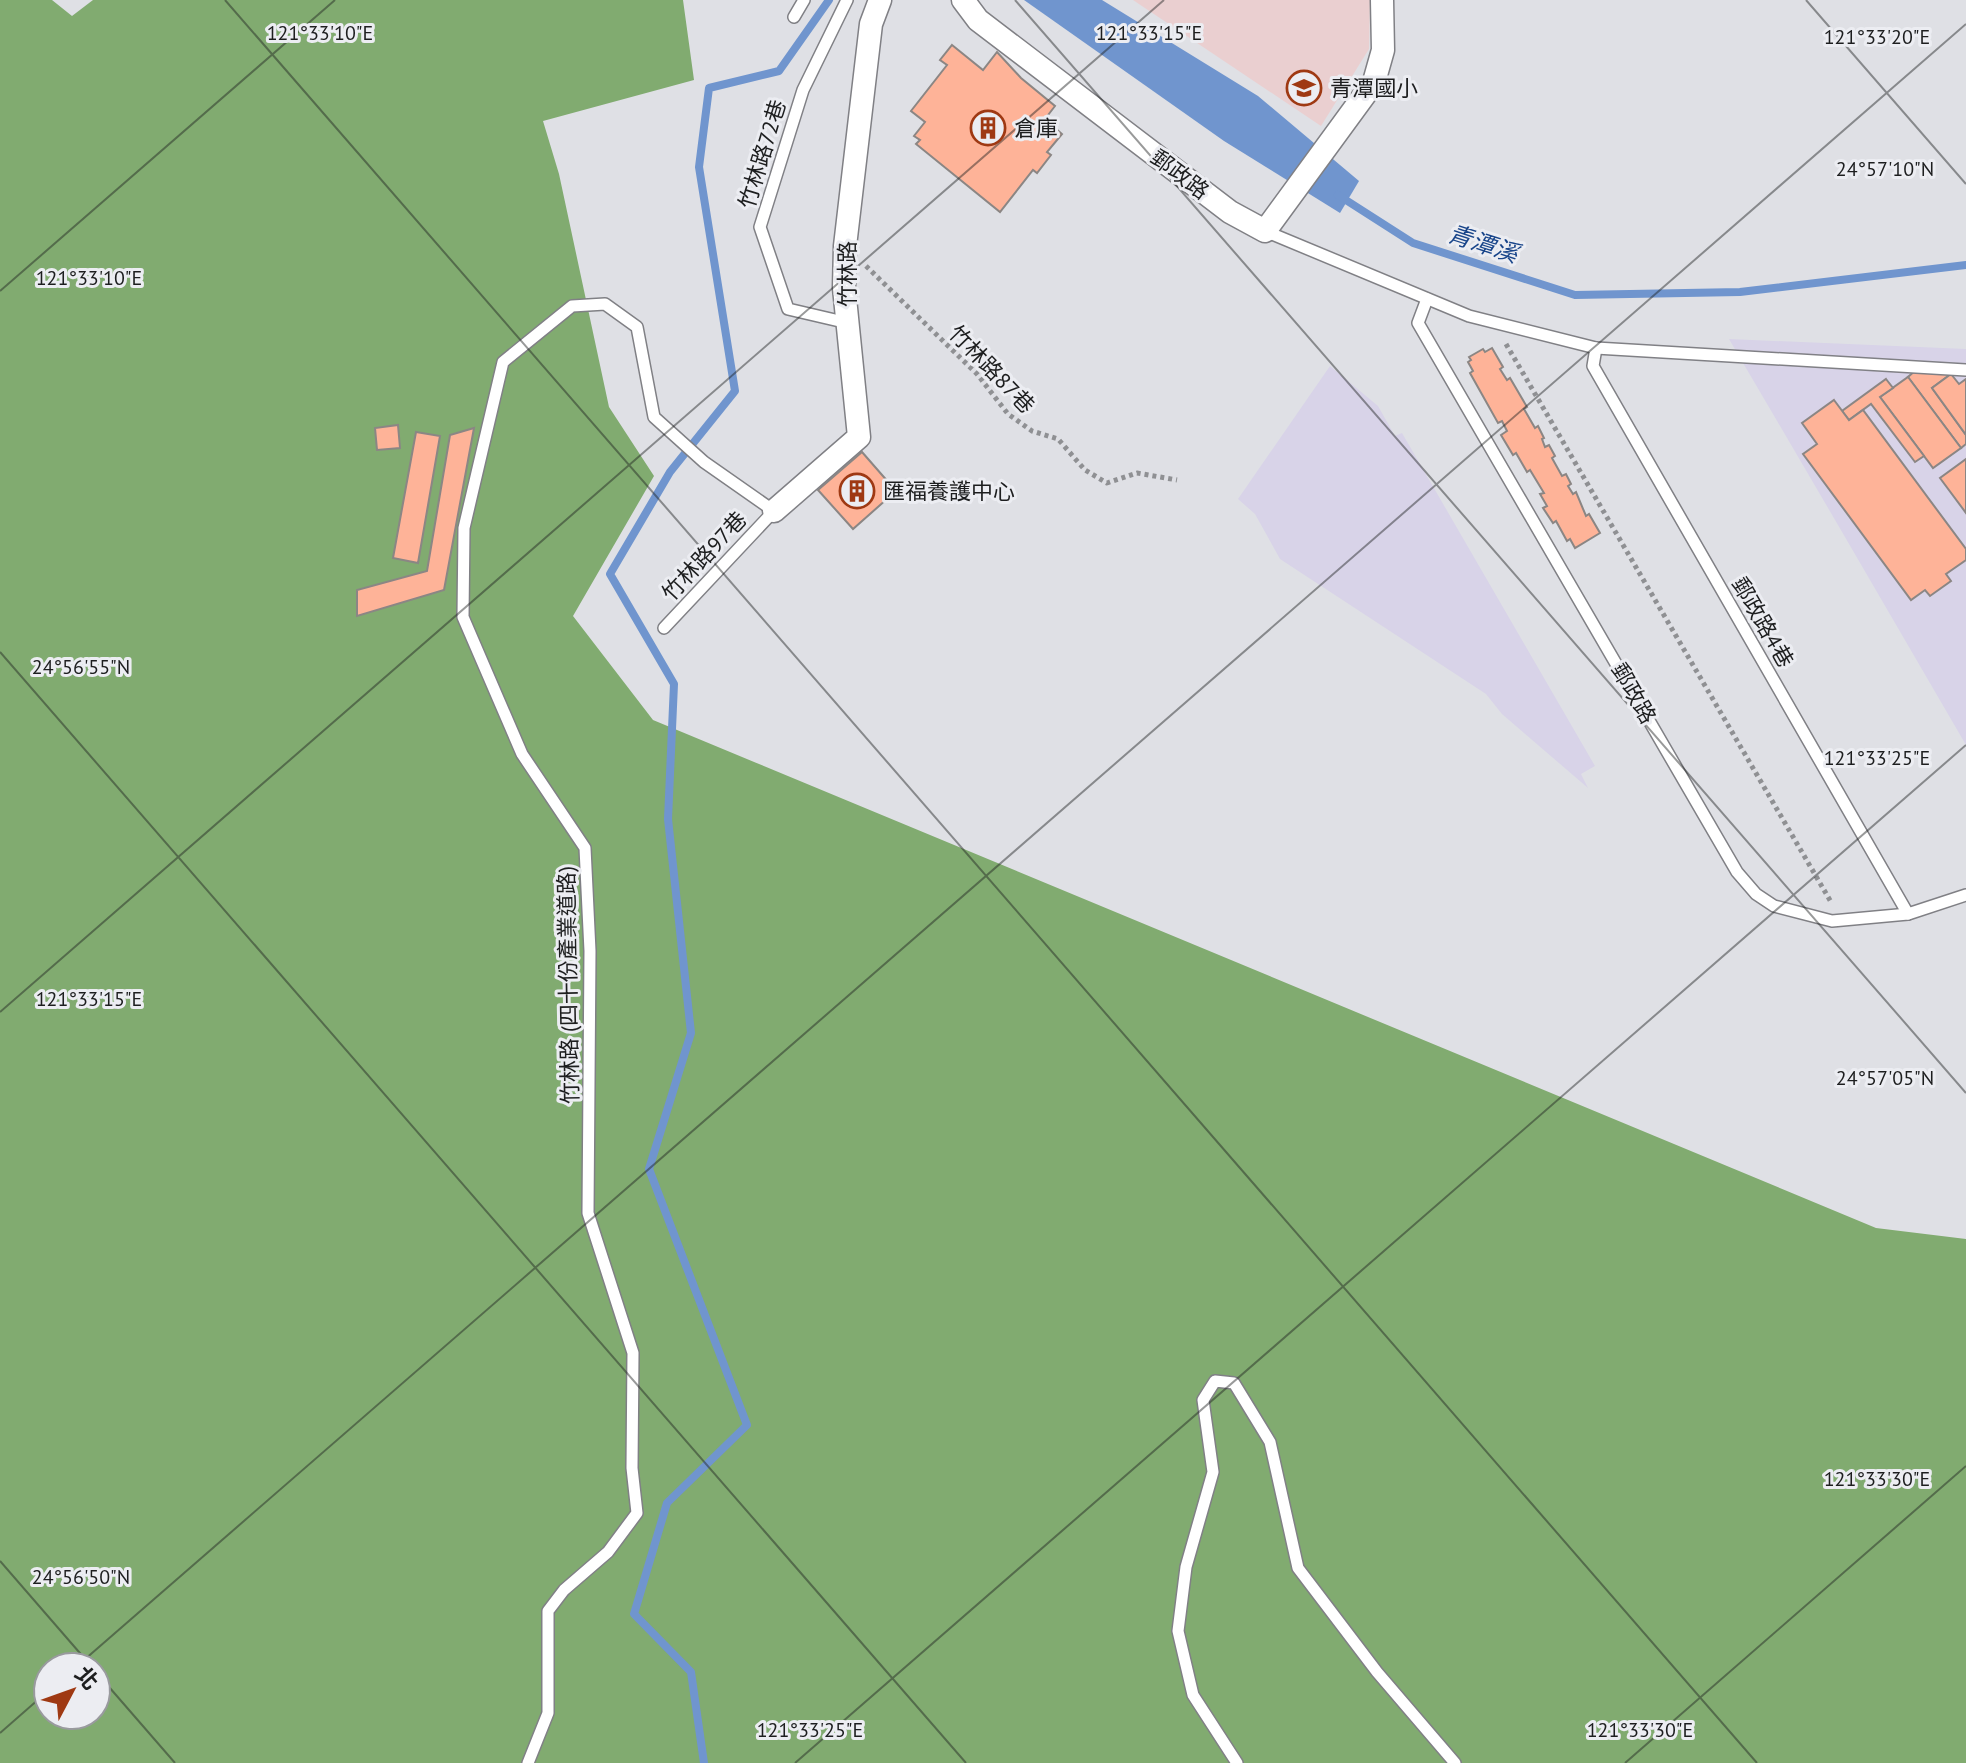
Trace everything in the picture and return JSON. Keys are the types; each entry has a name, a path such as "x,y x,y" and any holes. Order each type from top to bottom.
{"street":[{"name":"竹林路","path":"774,511 859,437 844,288 845,246 871,24 880,0"},
{"name":"郵政路","path":"963,0 978,20 1217,203 1265,231"},
{"path":"1265,231 1374,82 1383,50 1382,0"}],"lane":[{"path":"794,17 804,0"},
{"name":"竹林路72巷","path":"847,0 803,90 760,227 788,309 848,323"},
{"name":"郵政路","path":"1265,231 1469,316 1596,348 1966,370"},
{"name":"郵政路","path":"1427,299 1418,323 1737,872 1756,894 1774,906 1832,921 1908,914 1966,895"},
{"name":"竹林路 (四十份產業道路)","path":"528,1763 548,1713 548,1611 564,1590 608,1552 637,1513 632,1468 633,1353 588,1213 590,951 585,848 522,754 463,617 464,528 503,362 572,306 605,304 637,327 654,417 704,462 774,511"},
{"name":"郵政路4巷","path":"1596,348 1593,366 1908,914"},
{"name":"竹林路97巷","path":"664,628 774,511"},
{"path":"1237,1763 1193,1695 1178,1631 1186,1567 1213,1472 1203,1400 1215,1381 1234,1383 1270,1442 1298,1568 1377,1672 1455,1763"}],"path":[{"name":"竹林路87巷","path":"845,246 977,374 1008,414 1032,431 1058,439 1085,470 1107,483 1137,473 1177,480"},
{"path":"1504,325 1501,336 1831,902 1832,921"}],"shaded area":[{"name":"青潭國小","path":"1133,0 1370,0 1369,49 1321,126"},
{"path":"1729,339 1966,349 1966,745 1838,525"},
{"path":"1330,366 1378,406 1395,436 1402,433 1595,766 1581,774 1588,788 1502,714 1486,694 1280,559 1255,514 1238,499"}],"green space":[{"path":"0,0 52,0 72,16 93,0 683,0 694,80 543,121 559,174 609,407 654,476 573,616 653,720 1876,1228 1966,1239 1966,1763 0,1763"}],"water":[{"path":"1024,0 1102,0 1258,96 1359,181 1340,213 1224,141"}],"building":[{"name":"倉庫","path":"952,45 983,70 997,52 1021,78 1055,106 1045,119 1062,134 1047,152 1051,155 1037,173 1033,170 1000,212 916,144 920,140 914,136 925,122 911,111 947,65 940,60"},
{"path":"1492,348 1503,367 1500,369 1507,380 1510,378 1535,428 1538,426 1545,447 1549,445 1562,476 1566,474 1571,484 1568,486 1573,494 1576,492 1586,516 1589,514 1600,533 1575,548 1543,508 1547,506 1540,494 1544,493 1530,470 1527,472 1516,453 1513,455 1501,435 1507,431 1502,421 1498,423 1470,373 1473,371 1469,357"},
{"path":"1917,369 1951,374 1932,388 1966,435 1966,444 1961,448 1908,377"},
{"path":"1951,374 1959,384 1966,379 1966,435 1932,388"},
{"path":"1908,377 1961,448 1933,468 1880,397"},
{"path":"1886,379 1893,388 1880,397 1924,456 1915,462 1871,404 1849,420 1842,411"},
{"path":"1834,400 1849,420 1863,410 1966,549 1966,560 1946,574 1951,581 1930,596 1925,590 1911,600 1803,454 1817,444 1802,423"},
{"path":"398,425 400,448 377,450 375,428"},
{"path":"474,428 444,590 357,616 357,590 427,571 450,435"},
{"path":"416,432 440,436 418,563 393,558"},
{"name":"匯福養護中心","path":"862,452 896,491 853,529 818,490"},
{"path":"1966,459 1966,513 1940,478"}],"waterway":[{"path":"704,1763 691,1672 634,1614 667,1503 747,1425 649,1169 691,1033 668,819 674,684 610,574 670,472 735,391 699,167 709,88 779,71 829,0"},
{"name":"青潭溪","path":"1338,195 1413,243 1575,295 1740,292 1966,265"}],"place":[{"name":"青潭國小","path":"1304,88"},
{"name":"倉庫","path":"988,128"},
{"name":"匯福養護中心","path":"857,491"}]}
